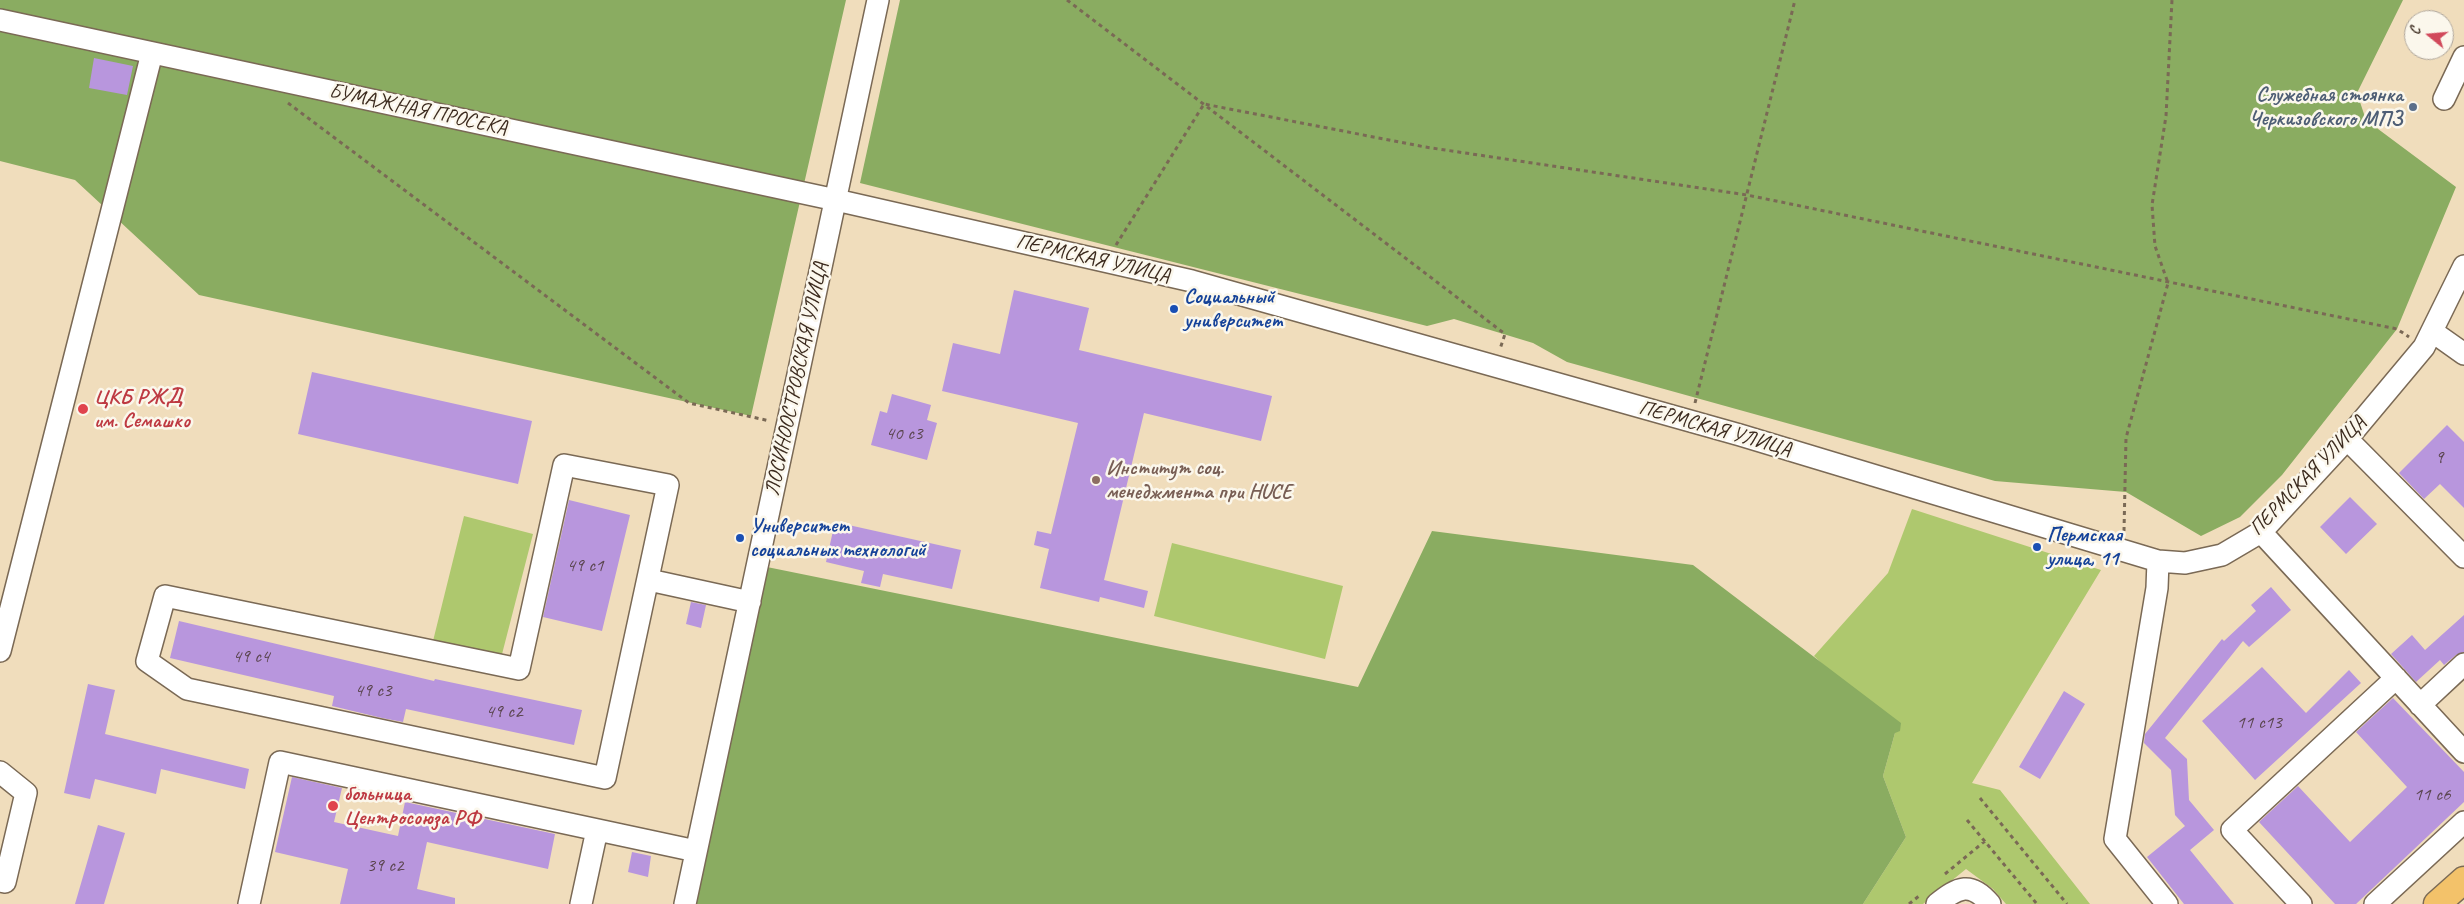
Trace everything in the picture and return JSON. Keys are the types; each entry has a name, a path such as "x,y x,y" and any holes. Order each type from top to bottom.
{"main road":[{"path":"2438,904 2464,880"}],"street":[{"name":"ЛОСИНООСТРОВСКАЯ УЛИЦА","path":"685,904 878,0"},
{"name":"БУМАЖНАЯ ПРОСЕКА","path":"0,20 836,200"},
{"path":"0,651 152,52"},
{"path":"2444,99 2464,56"},
{"name":"ПЕРМСКАЯ УЛИЦА","path":"836,200 1192,281 1689,421 2158,561 2185,563 2222,555 2261,532 2347,438 2424,347 2464,266"},
{"path":"2433,332 2464,354"},
{"path":"2347,438 2464,557"},
{"path":"564,465 668,485 649,580 605,778 187,690 147,661 164,596 519,669 564,465"},
{"path":"2261,532 2464,752"},
{"path":"2158,561 2157,588 2115,839 2167,904"},
{"path":"649,580 750,602"},
{"path":"2420,705 2464,664"},
{"path":"2301,904 2232,830 2396,678"},
{"path":"249,904 280,762 696,851"},
{"path":"0,772 26,793 5,882 0,882"},
{"path":"2375,904 2464,822"},
{"path":"581,904 597,830"},
{"path":"1937,904 1951,893 1968,889 1979,893 1990,904"}],"path":[{"path":"1067,0 1505,334 1495,366"},
{"path":"1689,421 1795,0"},
{"path":"2128,552 2124,532 2126,438 2168,283 2155,246 2152,205 2166,116 2172,0"},
{"path":"281,98 690,403 786,425"},
{"path":"1204,104 1425,147 1747,195 2397,330"},
{"path":"1106,262 1204,104"},
{"path":"1980,798 2067,904"},
{"path":"1967,820 2037,904"}],"green space":[{"path":"0,0 846,0 751,416 199,295 75,180 0,161"},
{"path":"900,0 2403,0 2357,93 2366,120 2456,187 2397,329 2282,475 2240,517 2201,536 2126,492 1995,481 1567,362 1533,343 1454,319 1427,326 860,183"},
{"path":"1912,509 2101,570 1972,783 2000,790 2090,904 2006,904 1993,889 1966,869 1923,904 1863,904 1906,837 1883,776 1895,733 1814,656 1888,573"},
{"path":"464,516 533,534 501,658 433,641"},
{"path":"1432,531 1693,565 1901,723 1900,731 1895,733 1883,776 1906,837 1863,904 691,904 762,566 1358,687"},
{"path":"1172,543 1343,586 1325,659 1154,616"}],"building":[{"path":"94,58 133,66 127,95 89,88"},
{"name":"Институт соц. менеджмента при HUCE","path":"1014,290 1089,308 1079,350 1272,396 1261,441 1144,413 1104,580 1148,591 1144,608 1100,597 1099,602 1040,588 1049,549 1034,545 1037,531 1051,534 1078,423 942,391 953,343 1000,354"},
{"path":"312,372 532,421 518,484 298,434"},
{"path":"892,394 931,405 927,420 937,423 927,460 871,445 880,411 887,413"},
{"path":"2447,425 2464,442 2464,508 2440,484 2424,499 2399,473"},
{"path":"2350,497 2377,524 2346,554 2320,527"},
{"path":"569,500 630,515 602,631 543,617"},
{"path":"835,522 961,550 952,589 883,574 880,587 861,583 864,571 826,562"},
{"path":"2271,587 2291,610 2249,647 2243,641 2165,738 2187,759 2189,800 2214,830 2190,850 2234,904 2184,904 2147,857 2185,826 2175,815 2171,770 2144,743 2145,734 2222,639 2224,641 2256,611 2251,605"},
{"path":"691,602 706,605 701,628 686,624"},
{"path":"2464,615 2464,652 2456,655 2444,665 2440,660 2416,682 2391,654 2412,635 2425,650"},
{"path":"179,621 434,681 435,679 582,710 574,745 406,709 403,722 382,718 332,706 334,696 170,658"},
{"path":"2262,667 2306,713 2349,670 2361,683 2255,780 2202,721"},
{"path":"88,684 115,690 105,734 249,769 245,789 161,769 156,794 95,779 90,799 64,793"},
{"path":"2064,691 2085,704 2040,779 2019,767"},
{"path":"2393,698 2464,772 2464,802 2356,904 2335,904 2259,822 2298,786 2350,842 2407,787 2356,732"},
{"path":"292,777 342,788 334,822 398,836 405,802 555,834 548,869 427,842 417,889 455,898 455,904 340,904 348,869 275,852"},
{"path":"98,825 125,833 104,904 75,904"},
{"path":"632,852 651,856 648,877 628,872"}],"place":[{"name":"Служебная стоянка Черкизовского МПЗ","path":"2413,107"},
{"name":"Социальный университет","path":"1174,309"},
{"name":"ЦКБ РЖД им. Семашко","path":"83,409"},
{"name":"Институт соц. менеджмента при HUCE","path":"1096,480"},
{"name":"Университет социальных технологий","path":"740,538"},
{"name":"Пермская улица, 11","path":"2037,547"},
{"name":"больница Центросоюза РФ","path":"333,806"}]}
